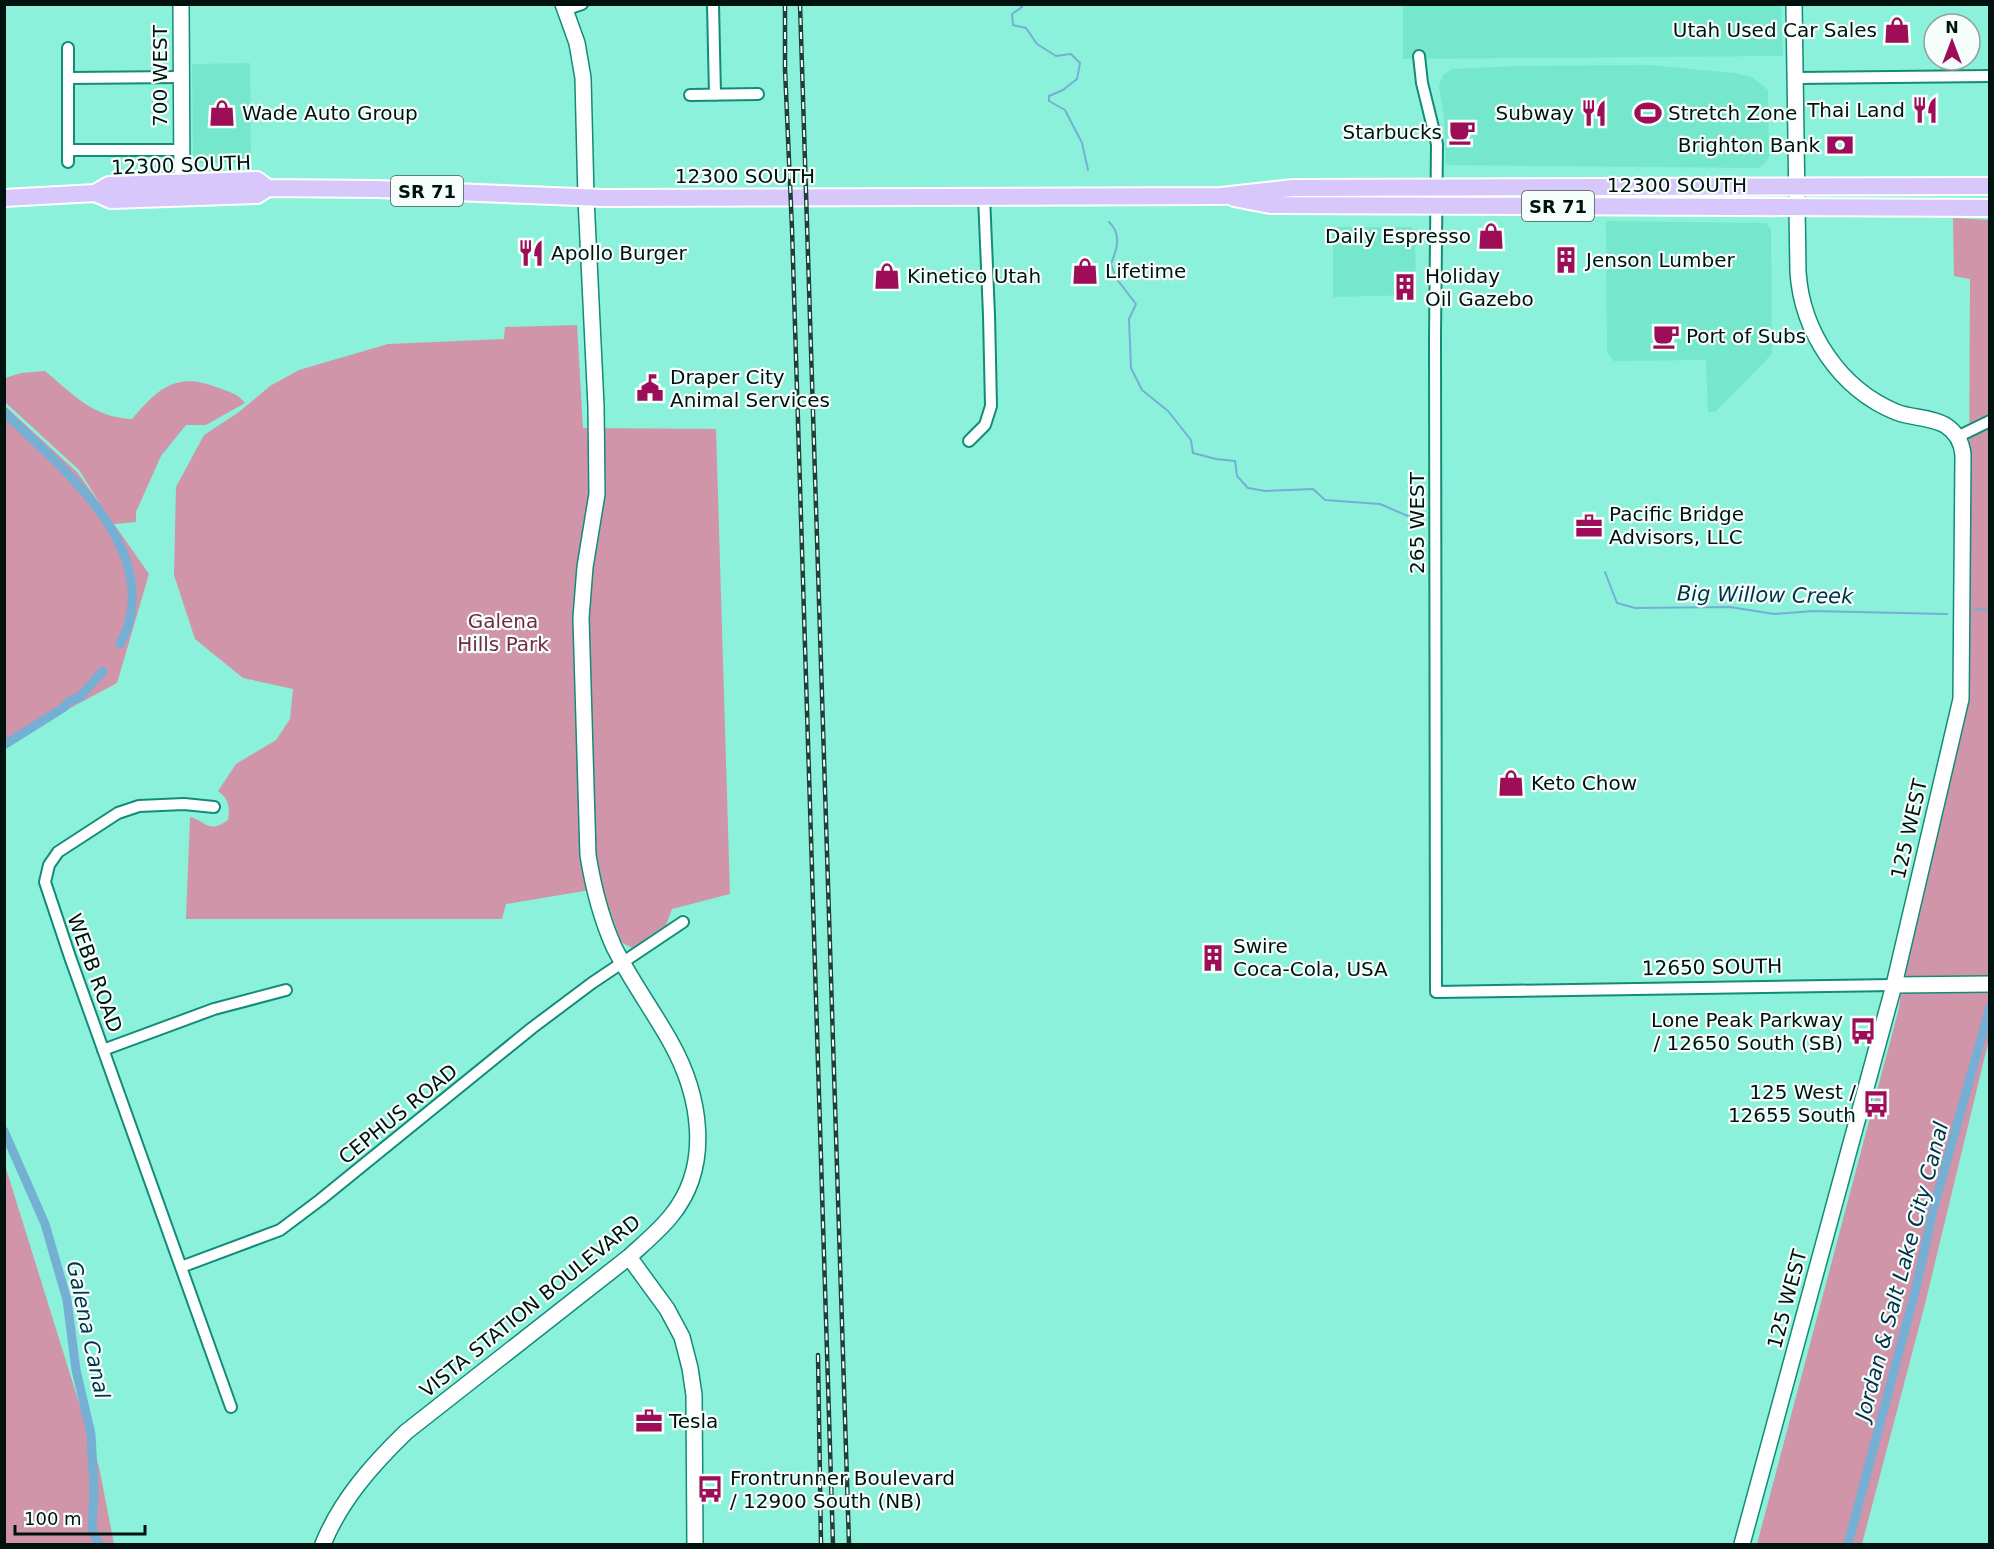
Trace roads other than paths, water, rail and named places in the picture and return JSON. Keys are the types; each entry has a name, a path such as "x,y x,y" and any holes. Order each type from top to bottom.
{"main road":[{"name":"12300 SOUTH","path":"4,198 95,193 109,185 257,180 268,188"},
{"name":"12300 SOUTH","path":"95,193 111,200 257,195 268,188 377,189 586,198 1221,196 1293,188 1989,186"},
{"name":"12300 SOUTH","path":"1221,196 1270,205 1989,208"}],"street":[{"name":"700 WEST","path":"181,4 182,183"},
{"path":"564,8 582,4"},
{"path":"713,4 715,94"},
{"path":"1794,4 1799,285 1812,329 1827,355 1847,379 1875,401 1909,416 1938,422 1957,436 1989,421"},
{"name":"VISTA STATION BOULEVARD","path":"323,1545 340,1510 355,1488 406,1432 629,1257 672,1215 686,1192 697,1160 698,1118 693,1096 671,1043 614,946 594,890 588,855 581,618 585,567 597,492 596,406 583,78 577,43 564,8"},
{"path":"68,48 68,162"},
{"name":"265 WEST","path":"1419,56 1422,83 1437,144 1436,992"},
{"path":"1796,78 1989,76"},
{"path":"69,78 181,77"},
{"path":"690,94 759,94"},
{"path":"69,150 181,150"},
{"path":"969,441 986,425 991,406 984,196"},
{"name":"125 WEST","path":"1742,1545 1894,985 1961,699 1963,456 1957,436"},
{"name":"WEBB ROAD","path":"214,807 157,804 139,806 118,813 58,852 49,865 45,882 231,1407"},
{"name":"CEPHUS ROAD","path":"181,1267 280,1230 532,1028 592,983 683,922"},
{"name":"12650 SOUTH","path":"1436,992 1989,984"},
{"path":"103,1050 204,1013 285,990"},
{"path":"629,1257 667,1309 682,1337 690,1368 693,1395 695,1545"}],"waterway":[{"name":"Big Willow Creek","path":"1020,4 1022,7 1012,14 1013,25 1026,28 1037,44 1056,56 1071,54 1080,63 1077,79 1063,90 1049,96 1049,101 1065,110 1082,143 1088,170"},
{"name":"Big Willow Creek","path":"1109,222 1117,237 1111,264 1116,278 1136,304 1129,319 1131,368 1142,390 1168,411 1191,440 1193,453 1235,461 1237,476 1248,488 1265,491 1313,489 1325,500 1380,504 1424,523"},
{"name":"Galena Canal","path":"4,412 71,478 112,530 125,558 132,587 129,621 120,644"},
{"name":"Big Willow Creek","path":"1605,572 1617,603 1635,608 1730,607 1774,614 1813,611 1947,614"},
{"name":"Big Willow Creek","path":"1975,610 1990,608"},
{"name":"Galena Canal","path":"4,745 63,708 70,701 80,697 103,671"},
{"name":"Jordan & Salt Lake City Canal","path":"1848,1544 1916,1288 1933,1210 1990,1007"},
{"name":"Galena Canal","path":"4,1131 45,1224 67,1300 76,1370 91,1434 94,1488 92,1529 99,1544"}],"railway":[{"path":"785,4 785,69 833,1544"},
{"path":"800,4 849,1544"},
{"path":"818,1355 821,1544"}],"place":[{"name":"Utah Used Car Sales","path":"1897,30"},
{"name":"Thai Land","path":"1925,110"},
{"name":"Wade Auto Group","path":"222,113"},
{"name":"Subway","path":"1594,113"},
{"name":"Stretch Zone","path":"1648,113"},
{"name":"Starbucks","path":"1462,132"},
{"name":"Brighton Bank","path":"1840,145"},
{"name":"Daily Espresso","path":"1491,236"},
{"name":"Apollo Burger","path":"531,253"},
{"name":"Jenson Lumber","path":"1566,260"},
{"name":"Lifetime","path":"1085,271"},
{"name":"Kinetico Utah","path":"887,276"},
{"name":"Holiday Oil Gazebo","path":"1405,287"},
{"name":"Port of Subs","path":"1666,336"},
{"name":"Draper City Animal Services","path":"650,388"},
{"name":"Pacific Bridge Advisors, LLC","path":"1589,526"},
{"name":"Keto Chow","path":"1511,783"},
{"name":"Swire Coca-Cola, USA","path":"1213,958"},
{"name":"Lone Peak Parkway / 12650 South (SB)","path":"1863,1031"},
{"name":"125 West / 12655 South","path":"1876,1104"},
{"name":"Tesla","path":"649,1421"},
{"name":"Frontrunner Boulevard / 12900 South (NB)","path":"710,1489"}],"park label":[{"name":"Galena Hills Park","path":"503,632"}]}
